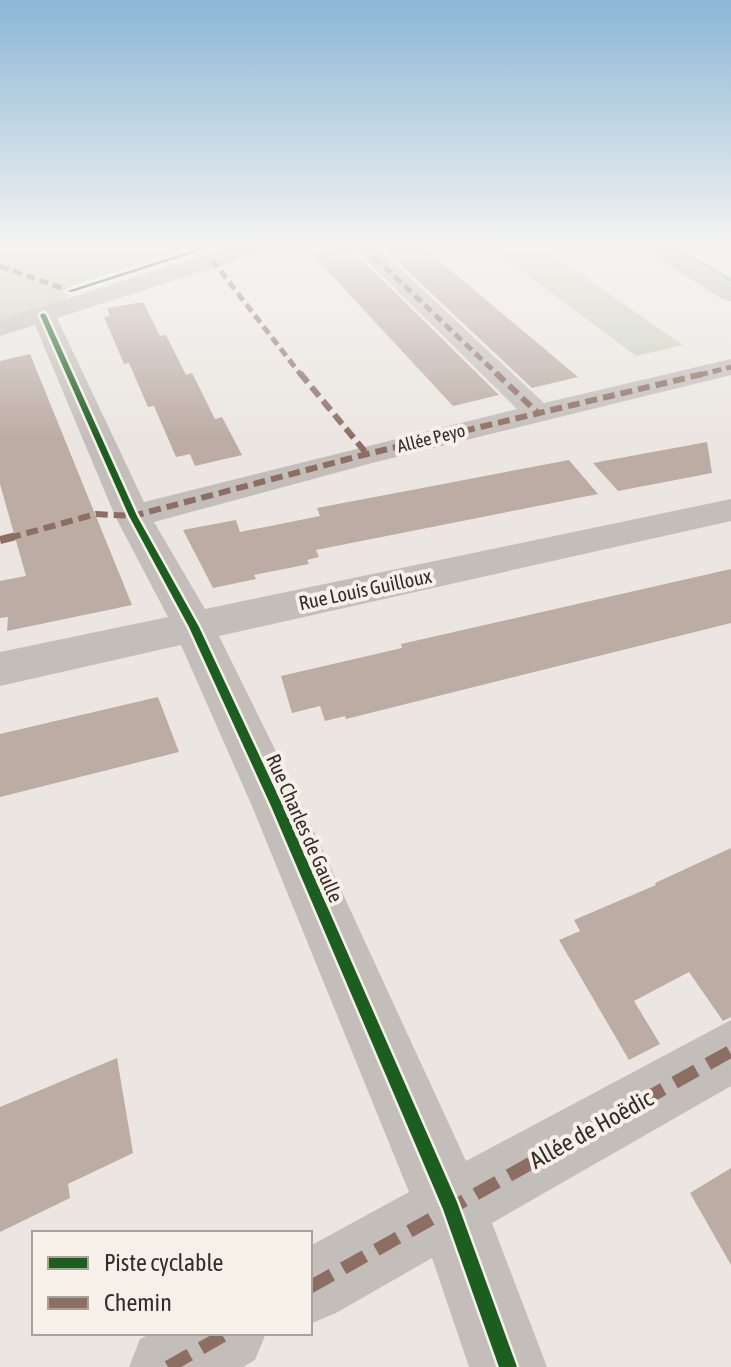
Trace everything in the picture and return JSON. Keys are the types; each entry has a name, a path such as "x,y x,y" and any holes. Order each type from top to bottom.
{"street":[{"path":"21,322 56,311"},
{"path":"431,311 537,412"},
{"name":"Rue Charles de Gaulle","path":"21,322 194,627 277,806 451,1208 508,1367"},
{"name":"Allée Peyo","path":"133,516 537,412 731,367"},
{"name":"Rue Louis Guilloux","path":"0,669 731,510"},
{"name":"Allée de Hoëdic","path":"312,1286 731,1051"},
{"path":"168,1367 224,1335"}],"green space":[{"path":"0,311 55,311 0,328"},
{"path":"575,311 633,311 683,345 636,356"}],"building":[{"path":"108,311 147,311 160,336 166,335 186,375 192,373 215,419 222,417 242,455 195,466 190,454 176,457 154,406 148,407 129,363 124,364 104,317 110,316"},
{"path":"365,311 414,311 499,395 453,406"},
{"path":"450,311 499,311 578,377 532,388"},
{"path":"30,354 132,605 7,631 8,617 0,618 0,581 26,576 0,484 0,361"},
{"path":"707,442 712,473 618,491 593,463"},
{"path":"569,460 598,494 316,550 319,557 307,560 309,564 254,575 256,579 213,588 183,530 236,520 240,532 320,516 317,508"},
{"path":"731,569 731,623 346,719 345,716 325,721 320,706 292,713 281,676 402,648 401,644"},
{"path":"158,697 179,752 0,797 0,734"},
{"path":"731,848 731,1017 723,1021 689,972 634,1001 660,1044 629,1060 559,940 580,931 574,920"},
{"path":"117,1058 133,1153 68,1184 70,1198 0,1232 0,1107"},
{"path":"731,1168 731,1265 690,1193"}],"marked path":[{"path":"251,311 341,426 367,454"},
{"path":"431,311 537,412"},
{"path":"0,540 96,514 133,516 367,454 731,367"},
{"path":"312,1286 731,1051"},
{"path":"168,1367 224,1335"}],"cycle path":[{"path":"43,315 133,516 194,627 277,806 451,1208 508,1367"}]}
